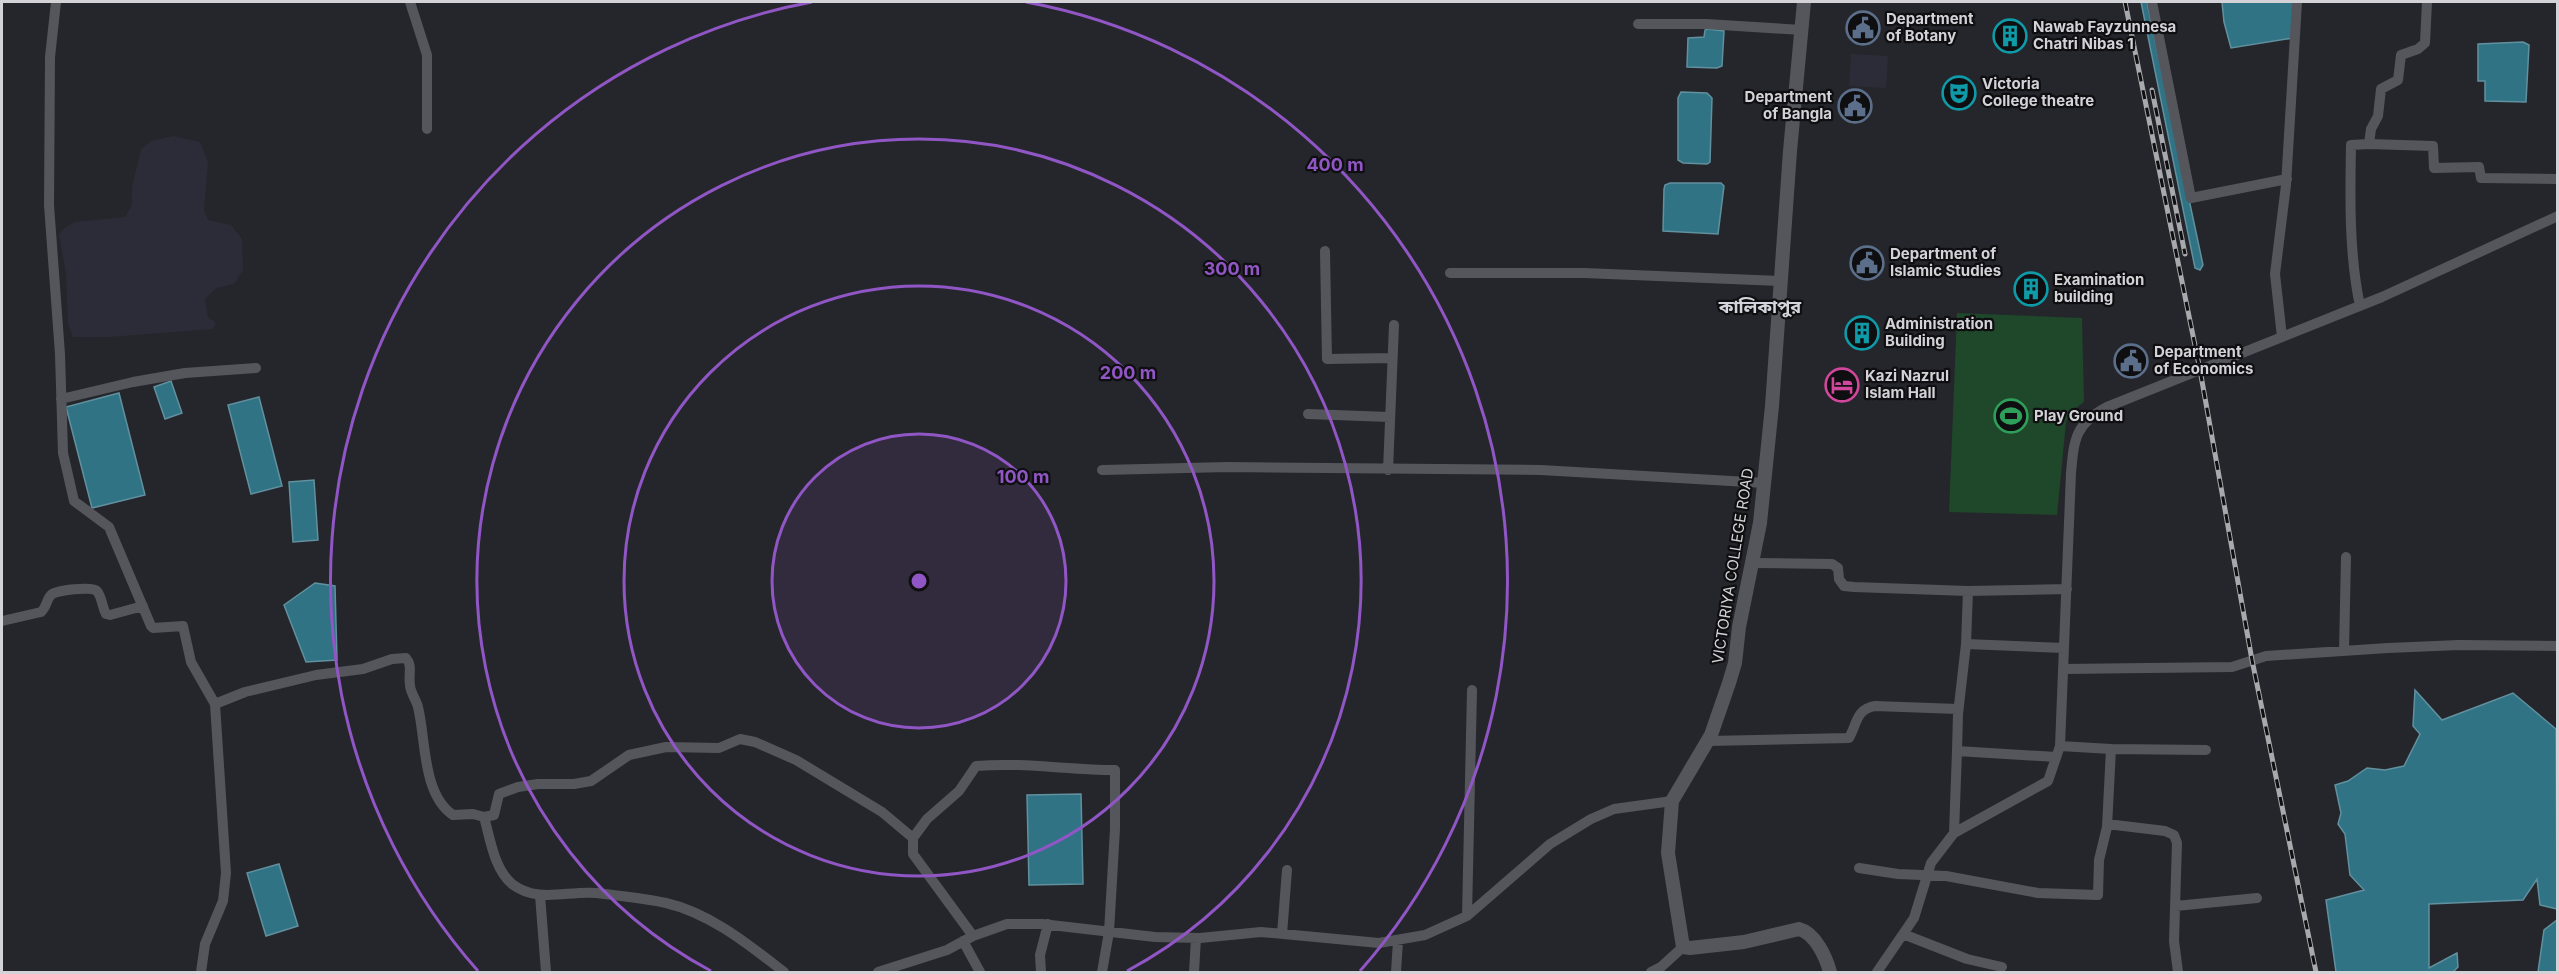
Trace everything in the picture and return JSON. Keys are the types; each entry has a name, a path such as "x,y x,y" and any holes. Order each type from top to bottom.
{"street":[{"path":"56,2 50,57 49,205 63,453 74,501 109,527 153,628 183,626 191,663 215,704 226,873 223,901 205,944 201,972"},
{"path":"410,2 427,55 427,129"},
{"name":"VICTORIYA COLLEGE ROAD","path":"1683,947 1668,853 1672,801 1708,741 1735,663 1739,627 1752,563 1765,483 1804,2"},
{"path":"2152,2 2191,198 2287,179"},
{"path":"2282,337 2275,274 2287,179 2297,2"},
{"path":"2369,144 2371,129 2378,116 2381,89 2398,80 2401,55 2418,49 2425,43 2427,2"},
{"path":"1638,24 1706,24 1802,30"},
{"path":"2360,306 2354,280 2352,247 2352,144 2433,146 2434,168 2479,167 2481,178 2558,178"},
{"path":"1877,972 1914,918 1931,863 1954,833 2049,781 2060,746 2073,448 2079,428 2107,407 2360,306 2558,216"},
{"path":"1325,251 1327,359 1392,358"},
{"path":"1450,273 1584,273 1780,281"},
{"path":"1388,470 1394,325"},
{"path":"61,399 133,382 185,373 256,368"},
{"path":"1308,414 1389,417"},
{"path":"1102,471 1228,467 1541,471 1765,483"},
{"path":"2344,651 2346,557"},
{"path":"1752,563 1832,564 1838,568 1839,579 1844,586 1854,587 1968,591 2067,589"},
{"path":"2,621 41,612 45,609 49,597 55,592 91,588 97,592 106,614 110,615 143,606"},
{"path":"1954,833 1958,710 1966,644 1968,591"},
{"path":"1966,644 2064,648"},
{"path":"2063,669 2232,667 2266,656 2459,645 2558,646"},
{"path":"215,704 245,692 316,675 363,669 392,659 406,658 410,671 410,686 418,707 424,750 437,798 453,815 473,814 484,817 494,815 499,794 518,787 538,784 574,784 591,781 629,756 666,747 719,748 740,740 755,742 796,760 882,812 913,838"},
{"path":"1467,916 1472,690"},
{"path":"1708,741 1849,738 1858,716 1866,707 1958,710"},
{"path":"2060,746 2206,750"},
{"path":"1859,868 1946,876 2038,893 2098,896 2099,860 2107,824 2111,749"},
{"path":"1957,751 2056,757"},
{"path":"981,972 968,939 913,855 913,838 927,819 959,791 976,766 1038,765 1115,770 1115,829 1109,932 1102,972"},
{"path":"878,972 947,950 1007,924 1048,924 1155,937 1196,938 1261,932 1379,943 1398,941 1425,935 1467,916 1550,844 1591,819 1614,809 1672,801"},
{"path":"484,817 494,855 511,883 540,895 597,893 668,903 706,917 759,952 784,972"},
{"path":"2107,824 2165,831 2174,835 2177,843 2174,941 2178,972"},
{"path":"1282,934 1287,870"},
{"path":"540,895 546,972"},
{"path":"2176,906 2257,898"},
{"path":"1041,972 1040,955 1048,924"},
{"path":"1651,972 1661,967 1683,947 1744,942 1799,928 1810,935 1828,962 1830,972"},
{"path":"1903,934 1967,959 2002,967"},
{"path":"1194,972 1196,938"},
{"path":"1396,972 1398,941"}],"shaded area":[{"path":"1851,54 1888,56 1886,88 1849,86"},
{"path":"173,136 200,142 208,162 204,210 208,220 231,225 242,239 243,270 234,284 216,288 205,299 208,317 216,323 213,329 109,337 73,337 68,324 66,273 59,235 64,228 75,222 125,217 132,205 132,187 141,149 151,141"}],"green space":[{"name":"Play Ground","path":"1957,313 2082,318 2084,402 2072,411 2066,422 2057,515 1949,512"}],"water":[{"path":"2141,2 2147,2 2203,265 2200,270 2195,268"},
{"path":"2222,2 2295,2 2293,38 2231,48 2224,22"},
{"path":"1705,30 1724,31 1722,66 1717,68 1687,67 1688,38 1704,37"},
{"path":"2523,42 2529,45 2526,102 2485,101 2485,81 2478,81 2478,44"},
{"path":"1681,92 1707,93 1712,98 1710,162 1707,164 1683,163 1678,160 1678,98"},
{"path":"1670,183 1721,183 1724,186 1718,234 1663,231 1664,189 1665,185"},
{"path":"171,381 182,413 165,419 154,387"},
{"path":"119,393 145,495 92,508 66,407"},
{"path":"259,397 282,486 251,494 228,405"},
{"path":"314,480 318,540 293,542 289,482"},
{"path":"315,583 335,586 337,660 306,662 284,605"},
{"path":"2415,690 2442,720 2513,693 2556,729 2557,909 2540,905 2537,879 2523,900 2429,904 2429,968 2457,953 2458,967 2453,972 2336,972 2326,900 2364,890 2350,875 2345,834 2338,824 2341,813 2335,785 2348,781 2367,768 2385,770 2404,766 2420,734 2413,726"},
{"path":"1081,794 1083,884 1029,885 1027,795"},
{"path":"279,864 298,926 266,936 247,873"},
{"path":"2557,920 2557,972 2538,972 2544,930"}],"railway":[{"path":"2125,2 2200,370 2252,660 2316,972"},
{"path":"2152,90 2185,254"}],"place":[{"name":"Department of Botany","path":"1863,28"},
{"name":"Nawab Fayzunnesa Chatri Nibas 1","path":"2010,36"},
{"name":"Victoria College theatre","path":"1959,93"},
{"name":"Department of Bangla","path":"1855,106"},
{"name":"Department of Islamic Studies","path":"1867,263"},
{"name":"Examination building","path":"2031,289"},
{"name":"Administration Building","path":"1862,333"},
{"name":"Department of Economics","path":"2131,361"},
{"name":"Kazi Nazrul Islam Hall","path":"1842,385"},
{"name":"Play Ground","path":"2011,416"}],"district":[{"name":"কালিকাপুর","path":"1760,307"}]}
